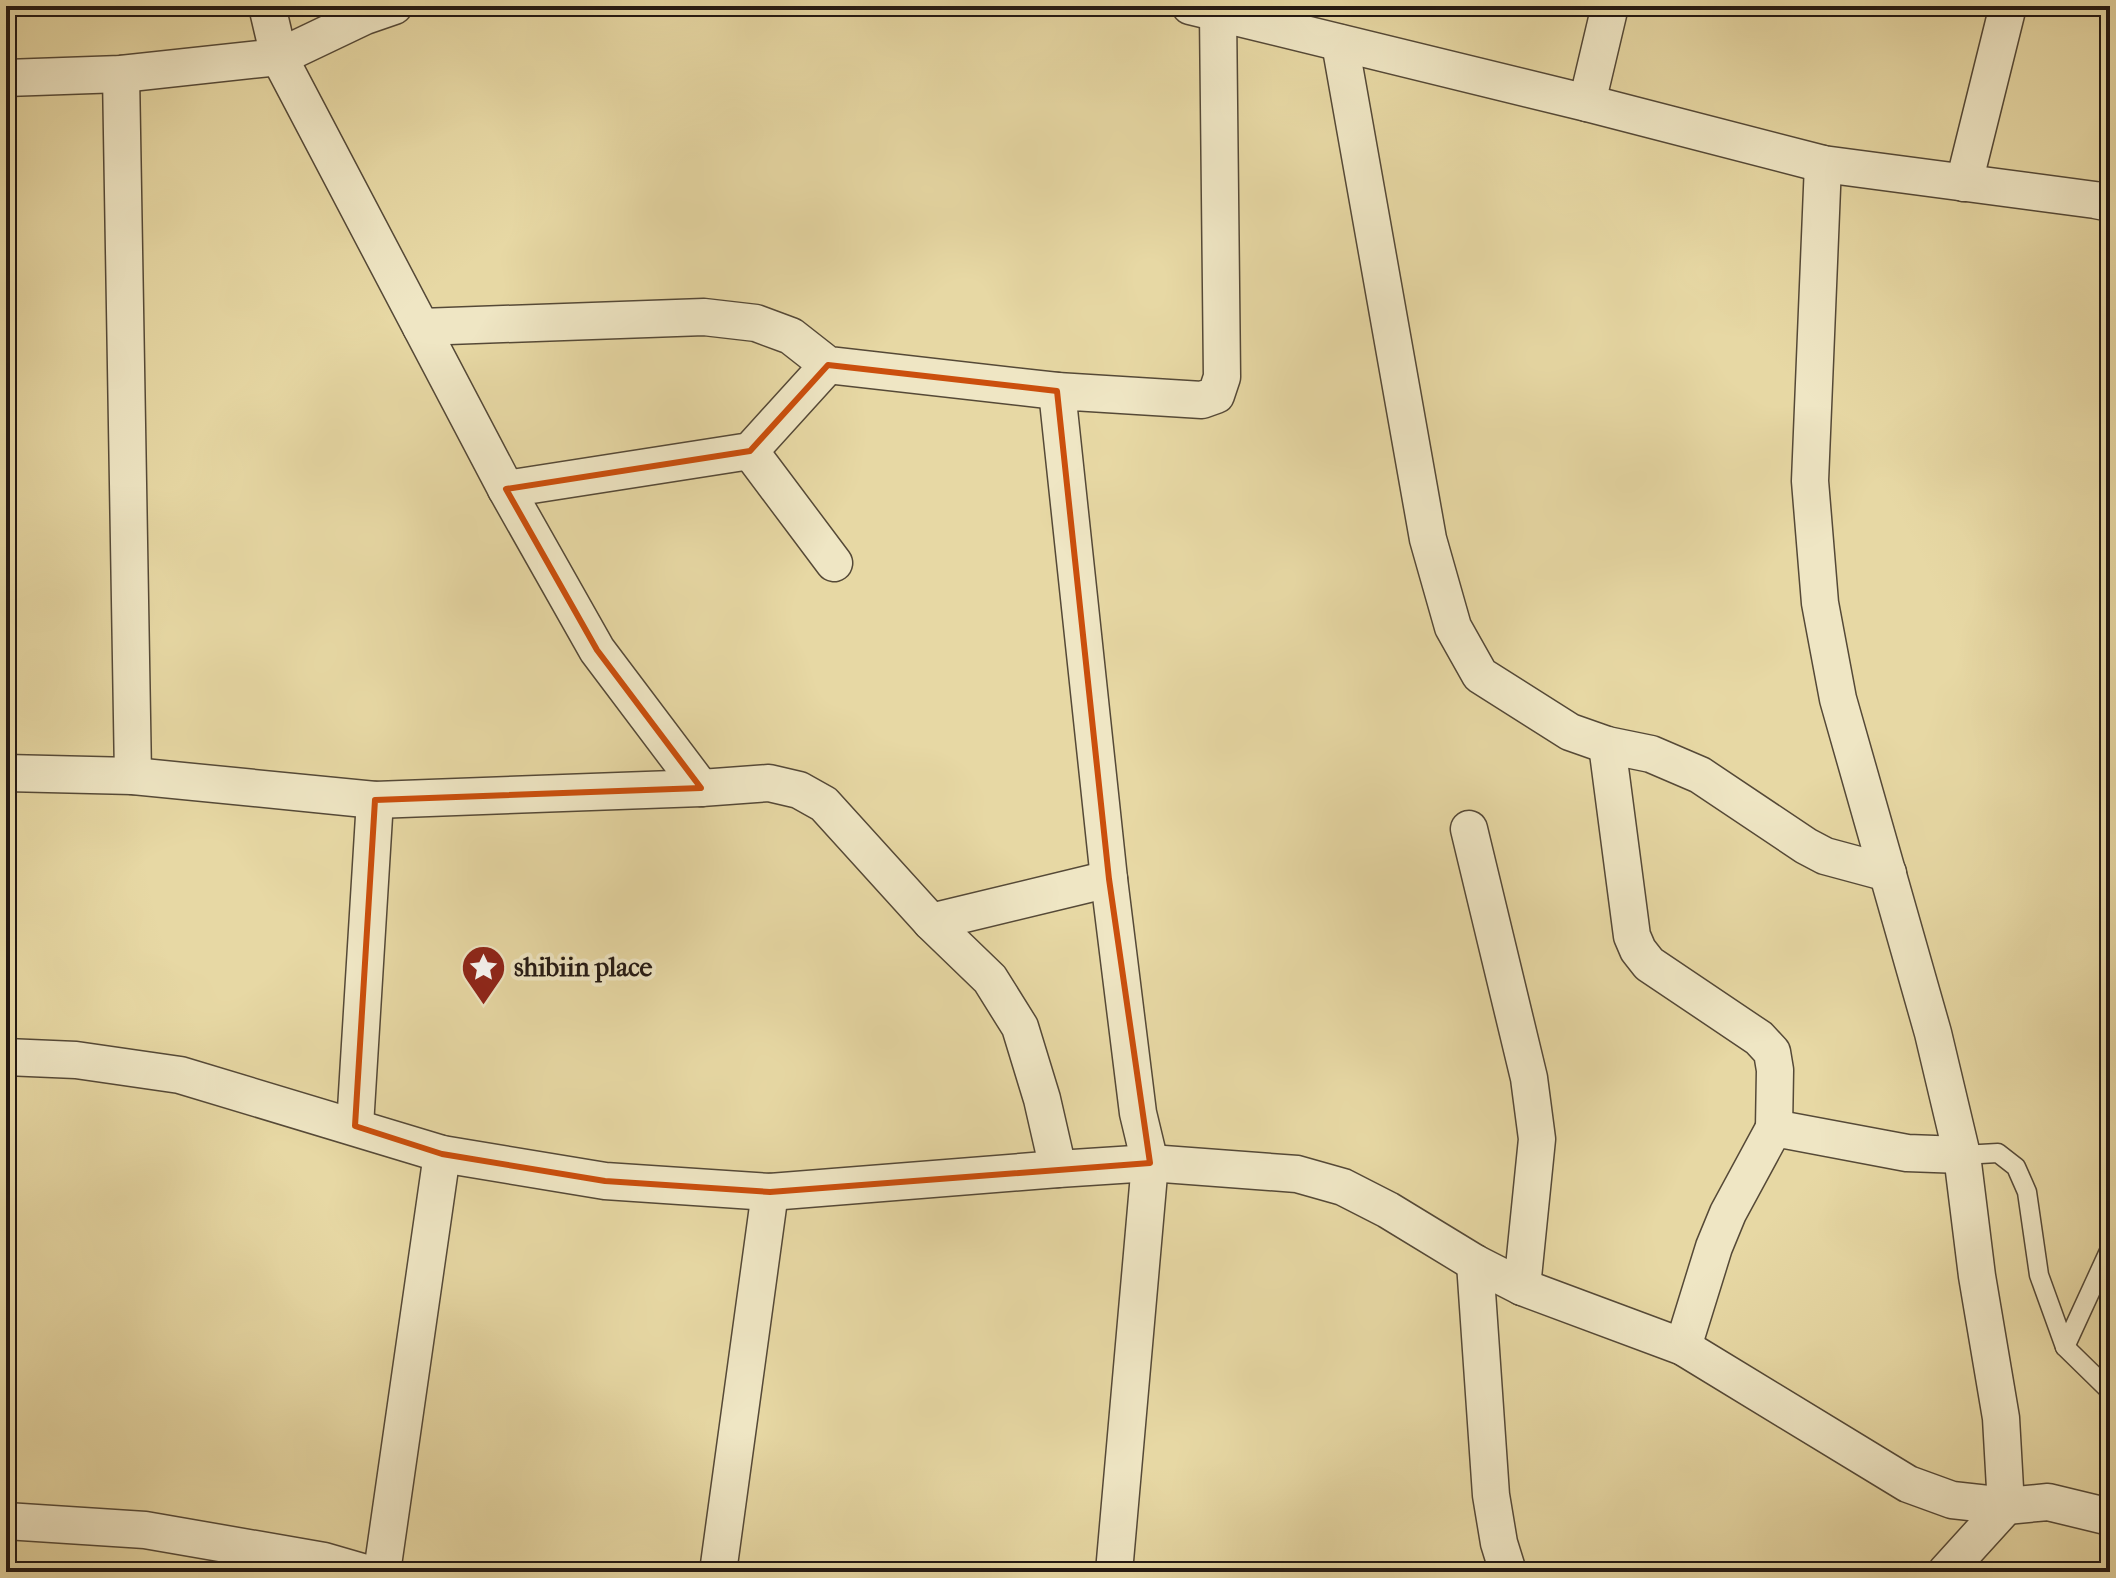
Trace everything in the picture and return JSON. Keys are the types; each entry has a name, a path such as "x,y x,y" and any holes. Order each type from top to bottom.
{"street":[{"path":"267,6 279,57 506,489 597,650 701,788"},
{"path":"6,78 121,74 279,57 365,16 394,6"},
{"path":"1587,103 1610,6"},
{"path":"1964,183 2008,6"},
{"path":"421,327 704,317 756,323 791,336 828,365 1057,391 1202,400 1216,395 1222,377 1204,10 1319,28 1587,103 1823,164 2110,203"},
{"path":"1319,28 1428,539 1453,627 1480,675 1570,732 1607,745 1651,754 1700,775 1825,856 1888,873"},
{"path":"121,74 133,776"},
{"path":"1823,164 1810,481 1819,587 1838,699 1933,1033 1962,1155 1977,1276 2001,1418 2006,1506 1946,1572"},
{"path":"506,489 750,451 828,365"},
{"path":"1057,391 1109,879 1138,1113 1150,1163 1114,1572"},
{"path":"750,451 834,563"},
{"path":"1607,745 1632,936 1638,950 1649,964 1759,1038 1772,1052 1775,1070 1774,1128 1728,1213 1714,1247 1683,1347"},
{"path":"6,773 133,776 375,800 769,783 799,790 824,804 931,922 990,979 1020,1027 1042,1099 1058,1169"},
{"path":"355,1126 375,800"},
{"path":"1469,829 1529,1078 1537,1139 1522,1287"},
{"path":"931,922 1109,879"},
{"path":"6,1057 76,1060 180,1075 442,1154 605,1181 770,1192 1150,1163 1297,1174 1343,1187 1522,1287 1683,1347 1908,1484 1952,1500 2006,1506 2048,1502 2110,1517"},
{"path":"1774,1128 1907,1153 1962,1155"},
{"path":"382,1572 442,1154"},
{"path":"718,1572 770,1192"},
{"path":"1475,1263 1491,1495 1499,1543 1508,1572"},
{"path":"6,1521 145,1530 324,1561 362,1572"}],"lane":[{"path":"1962,1155 1998,1153 2016,1167 2027,1192 2039,1275 2065,1347 2110,1391"},
{"path":"2065,1347 2110,1249"}],"highlighted area":[{"path":"828,365 1057,391 1109,879 1150,1163 770,1192 605,1181 442,1154 355,1126 375,800 701,788 597,650 506,489 750,451"}],"place":[{"name":"shibiin place","path":"483,1006"}]}
